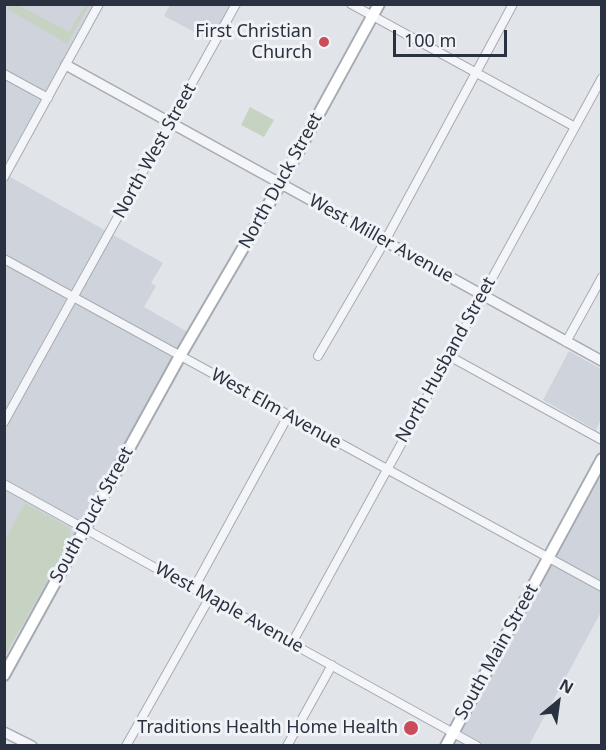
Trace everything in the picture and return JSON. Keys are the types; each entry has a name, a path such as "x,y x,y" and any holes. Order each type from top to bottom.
{"main road":[{"name":"North Duck Street","path":"180,356 281,183 379,4"},
{"name":"South Duck Street","path":"4,675 180,356"},
{"name":"South Main Street","path":"446,746 602,459"}],"street":[{"path":"4,177 99,4"},
{"name":"North West Street","path":"4,422 236,4"},
{"path":"351,4 574,127"},
{"path":"318,356 385,241 513,4"},
{"name":"West Miller Avenue","path":"66,65 602,361"},
{"path":"4,75 48,98"},
{"name":"North Husband Street","path":"292,643 602,78"},
{"name":"West Elm Avenue","path":"4,259 547,559 602,587"},
{"path":"566,342 602,277"},
{"path":"449,356 602,440"},
{"path":"194,588 288,416"},
{"name":"West Maple Avenue","path":"4,484 477,746"},
{"path":"126,746 210,597"},
{"path":"287,746 332,665"},
{"path":"4,732 32,746"}],"shaded area":[{"path":"5,5 99,5 5,172"},
{"path":"170,5 236,5 215,43 164,16"},
{"path":"5,174 163,263 151,283 156,286 144,307 193,335 5,656"},
{"path":"569,351 601,369 601,419 596,430 543,400"},
{"path":"601,476 601,612 529,745 453,746"}],"green space":[{"path":"10,5 18,5 69,32 85,5 89,5 67,44 8,9"},
{"path":"250,107 274,120 264,137 241,125"},
{"path":"25,503 70,528 70,539 5,656 5,540"}],"place":[{"name":"First Christian Church","path":"324,42"},
{"name":"Traditions Health Home Health","path":"411,728"}]}
